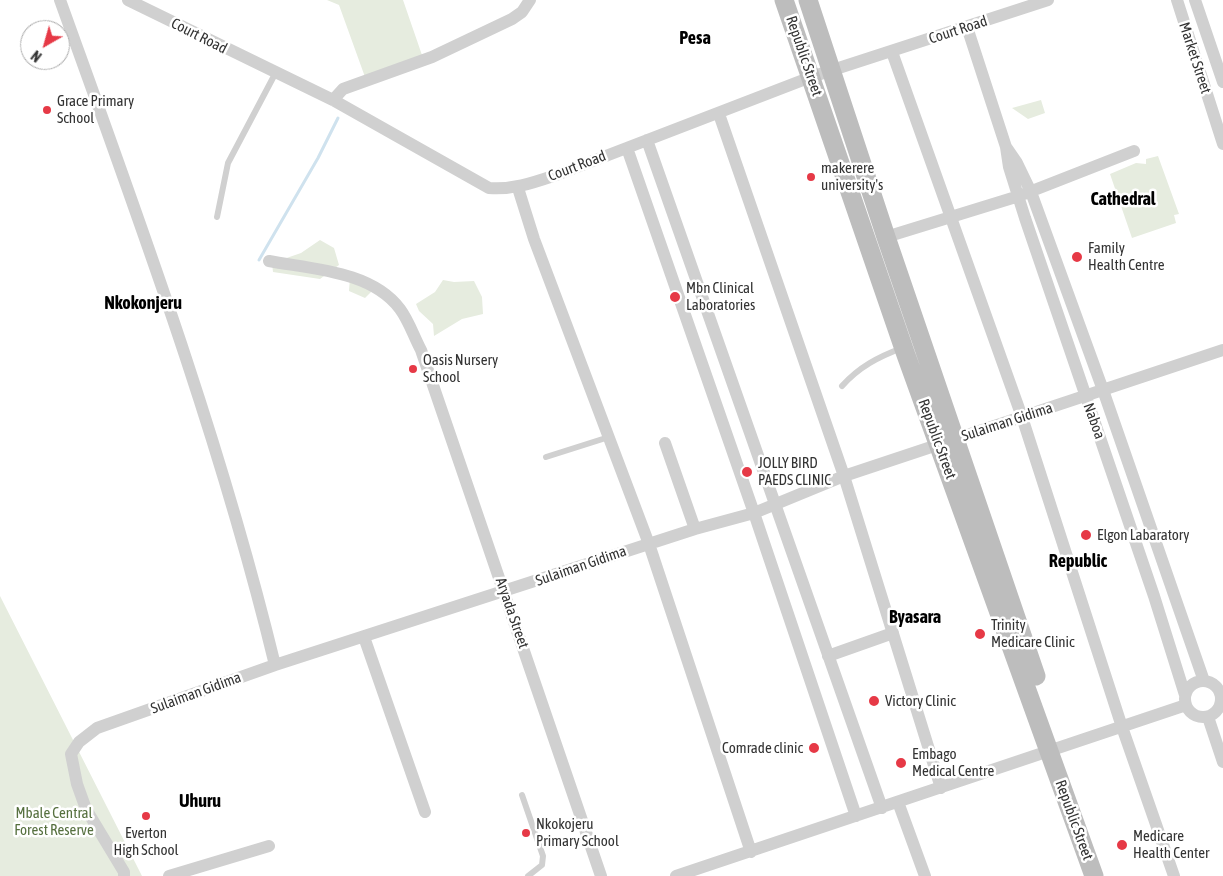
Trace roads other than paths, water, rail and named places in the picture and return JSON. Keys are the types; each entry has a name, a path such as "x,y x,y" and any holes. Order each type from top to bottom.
{"main road":[{"name":"Republic Street","path":"784,0 904,348 947,442"},
{"name":"Republic Street","path":"808,0 886,237 947,442 1055,749 1104,876"},
{"name":"Republic Street","path":"1055,749 1094,876"}],"street":[{"path":"60,0 172,315 219,456 275,665"},
{"name":"Court Road","path":"128,0 275,74 333,100 489,188 518,188 719,114 811,77 832,72 1048,0"},
{"path":"333,100 343,89 432,57 512,19 522,12 530,0"},
{"name":"Market Street","path":"1177,0 1223,144"},
{"name":"Market Street","path":"1195,0 1223,81"},
{"name":"Naboa","path":"967,27 1006,147 1018,163 1025,194 1085,396 1154,596 1186,700"},
{"path":"892,52 1022,417 1122,726 1174,876"},
{"path":"1204,85 1223,81"},
{"path":"719,114 844,476 941,788"},
{"path":"648,140 882,808"},
{"path":"627,148 754,513 856,816"},
{"path":"886,237 1025,194 1134,151"},
{"path":"518,188 534,239 649,544 751,852"},
{"name":"Naboa","path":"1025,194 1103,390 1204,681"},
{"name":"Aryada Street","path":"269,260 341,275 371,285 389,296 400,308 421,350 602,876"},
{"name":"Sulaiman Gidima","path":"127,875 83,801 71,754 79,742 97,728 275,665 695,529 754,513 844,476 1223,350"},
{"path":"665,443 695,529"},
{"path":"828,656 893,633"},
{"path":"364,637 425,812"},
{"path":"676,876 1122,726 1186,700 1192,685 1204,681 1215,685 1222,697 1217,712 1208,717 1195,716 1186,700"},
{"path":"1208,717 1223,762"},
{"path":"898,802 925,876"},
{"path":"168,876 270,846"}],"lane":[{"path":"217,217 228,163 275,74"},
{"path":"842,386 863,366 880,356 904,348"},
{"path":"546,458 609,437"},
{"path":"522,794 544,856 542,865 528,876"}],"waterway":[{"path":"259,260 318,158 338,118"}],"place":[{"name":"Grace Primary School","path":"47,110"},
{"name":"makerere university's","path":"811,177"},
{"name":"Family Health Centre","path":"1077,257"},
{"name":"Mbn Clinical Laboratories","path":"675,297"},
{"name":"Oasis Nursery School","path":"413,369"},
{"name":"JOLLY BIRD PAEDS CLINIC","path":"747,472"},
{"name":"Elgon Labaratory","path":"1086,535"},
{"name":"Trinity Medicare Clinic","path":"980,634"},
{"name":"Victory Clinic","path":"874,701"},
{"name":"Comrade clinic","path":"814,748"},
{"name":"Embago Medical Centre","path":"901,763"},
{"name":"Everton High School","path":"146,816"},
{"name":"Nkokojeru Primary School","path":"526,833"},
{"name":"Medicare Health Center","path":"1122,845"}],"district":[{"name":"Pesa","path":"695,38"},
{"name":"Cathedral","path":"1123,199"},
{"name":"Nkokonjeru","path":"143,303"},
{"name":"Republic","path":"1078,561"},
{"name":"Byasara","path":"915,617"},
{"name":"Uhuru","path":"200,801"}],"park label":[{"name":"Mbale Central Forest Reserve","path":"54,822"}]}
